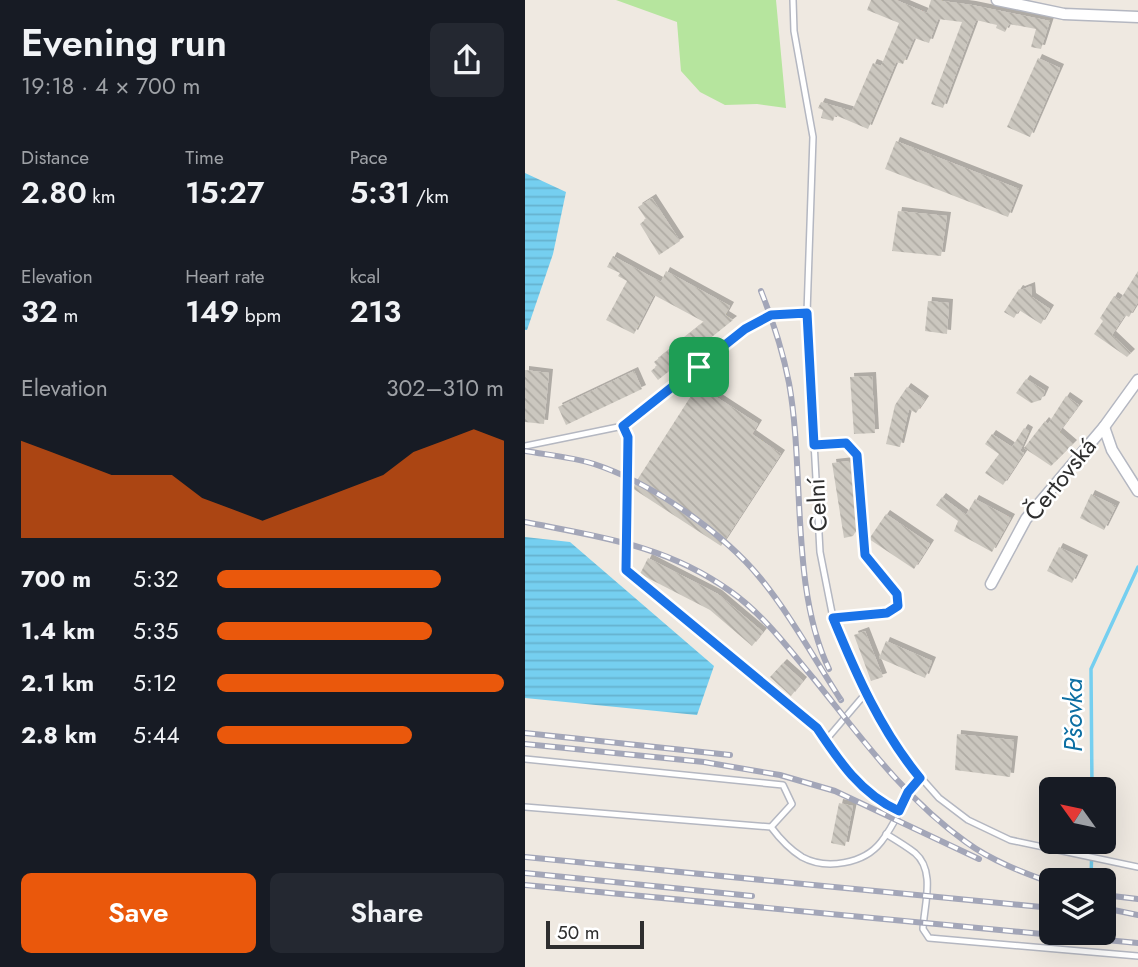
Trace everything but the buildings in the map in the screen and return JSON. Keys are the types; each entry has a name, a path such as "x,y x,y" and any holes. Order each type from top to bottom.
{"street":[{"path":"997,0 1064,14 1138,17"},
{"name":"Čertovská","path":"991,584 1026,519 1104,427 1138,380"},
{"path":"1104,427 1112,450 1138,491"}],"lane":[{"name":"Celní","path":"793,0 794,31 813,137 807,313 820,552 833,618 856,675 900,754 939,799 968,820 1010,840 1138,867"},
{"path":"525,446 623,426 745,329 771,315 807,313"},
{"path":"623,426 628,437 626,570 817,728 864,789 899,811"},
{"path":"814,445 846,443 857,455 865,555 897,594 898,606 887,613 833,618"},
{"path":"825,740 866,693"},
{"path":"525,759 783,785 792,804 771,827"},
{"path":"771,827 781,842 803,858 822,863 846,863 875,849 908,792 920,778"},
{"path":"525,807 771,827"},
{"path":"886,834 914,853 923,865 927,891 923,929 929,938 1138,957"}],"green space":[{"path":"616,0 776,0 786,108 757,104 725,105 700,92 681,71 677,22"}],"water":[{"path":"525,173 566,192 553,254 527,330 525,330"},
{"path":"525,537 570,542 714,666 697,715 525,698"}],"waterway":[{"name":"Pšovka","path":"1092,777 1091,669 1138,567"},
{"name":"Pšovka","path":"1091,868 1092,854"}],"railway":[{"path":"761,291 789,383 797,454 803,566 817,637 829,669"},
{"path":"525,451 577,460 616,472 662,496 707,527 745,562 772,593 841,700"},
{"path":"525,522 606,538 657,553 706,575 730,591 775,632 884,766 923,806 944,825 986,855 1039,878"},
{"path":"525,733 730,755"},
{"path":"525,744 704,762 780,775 835,791 979,859"},
{"path":"525,857 1039,907"},
{"path":"525,873 752,896"},
{"path":"525,885 1138,943"},
{"path":"1116,896 1138,899"},
{"path":"1116,910 1138,915"}],"route":[{"path":"807,313 814,445 846,443 857,455 865,555 897,594 898,606 887,613 833,618 856,675 900,754 920,778 908,792 899,811 864,789 834,754 817,728 626,570 628,437 623,426 699,367 745,329 771,315 807,313"}]}
